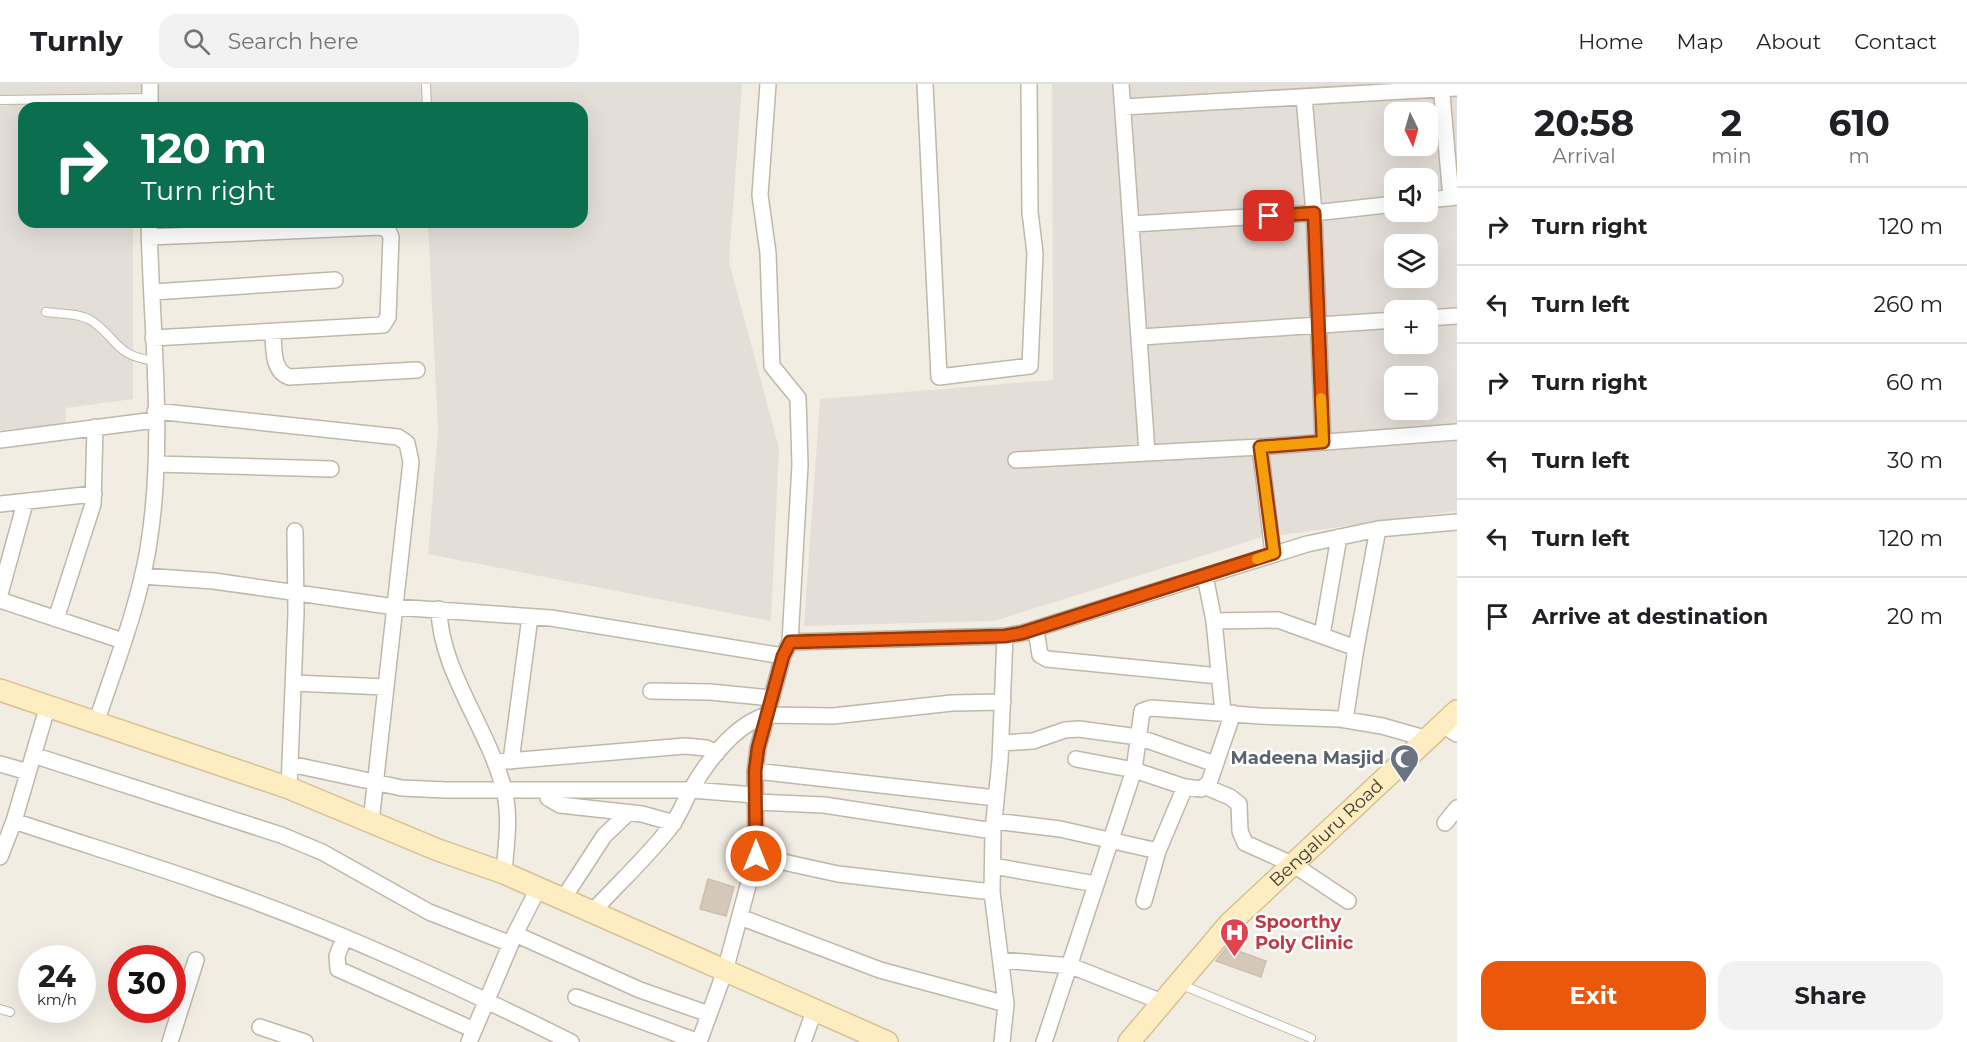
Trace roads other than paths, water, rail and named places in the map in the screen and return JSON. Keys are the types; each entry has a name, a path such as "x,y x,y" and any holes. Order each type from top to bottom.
{"street":[{"path":"576,997 699,1042 726,971 756,856 755,771 766,715 783,656 790,642 800,465 798,398 772,366 768,253 760,195 768,84"},
{"path":"925,84 939,377 1030,366 1035,253 1030,212 1029,84"},
{"path":"1121,84 1141,337 1147,452"},
{"path":"1123,107 1441,87 1457,88"},
{"path":"1438,199 1454,198 1441,87"},
{"path":"1304,97 1314,213 1323,442"},
{"path":"1132,224 1314,213 1384,205"},
{"path":"96,723 123,640 148,549 156,464 153,292 149,230 290,228"},
{"path":"153,338 273,333 374,326 387,322 391,237 388,230 383,228"},
{"path":"153,292 274,282 335,280"},
{"path":"1438,317 1457,316"},
{"path":"1141,337 1384,321"},
{"path":"273,333 277,367 282,374 289,376 417,370"},
{"path":"0,440 95,428 155,415 398,437 407,442 411,462 371,822"},
{"path":"56,619 94,494 95,428"},
{"path":"1016,460 1260,447 1457,432"},
{"path":"1260,447 1274,553"},
{"path":"156,464 331,469"},
{"path":"0,504 94,494"},
{"path":"0,594 25,502"},
{"path":"790,642 1005,636 1036,630 1274,553 1378,530 1457,522"},
{"path":"1345,720 1378,530"},
{"path":"289,788 294,683 295,531"},
{"path":"1322,635 1339,537"},
{"path":"142,576 214,580 395,607 531,616 783,656"},
{"path":"1204,576 1214,621 1219,676 1228,713 1215,764 1206,787"},
{"path":"0,600 123,640"},
{"path":"439,609 444,648 503,762"},
{"path":"504,873 508,828 503,762 531,616"},
{"path":"1214,621 1278,620 1356,648"},
{"path":"1036,630 1040,655 1047,659 1219,676"},
{"path":"1002,1042 1006,1004 992,892 993,826 1001,743 1005,636"},
{"path":"294,683 386,687"},
{"path":"0,690 289,788 438,850 504,873 593,910 887,1042"},
{"path":"651,691 710,692 771,698"},
{"path":"593,910 674,823 691,790 717,753 748,723 766,715 833,716 952,703 1003,702"},
{"path":"0,857 48,705"},
{"path":"1044,1042 1134,770 1140,715 1146,708 1345,720 1382,726 1446,727"},
{"name":"Bengaluru Road","path":"1129,1042 1229,924 1446,727"},
{"path":"1001,743 1033,741 1065,730 1079,729 1138,737 1215,764"},
{"path":"503,762 685,746 698,746 717,753"},
{"path":"33,755 281,835 322,852 429,912 513,939 640,990 710,1014"},
{"path":"1076,759 1134,770 1185,787 1195,789 1206,787 1230,797 1239,804 1240,831 1245,843 1294,865 1348,901"},
{"path":"0,764 28,772"},
{"path":"290,764 402,788 691,790 1110,838 1158,851"},
{"path":"755,771 996,798"},
{"path":"1144,901 1158,851 1185,787"},
{"path":"547,790 548,798 560,805 628,813 674,823"},
{"path":"1445,823 1457,808"},
{"path":"562,898 604,836 628,813"},
{"path":"8,830 218,888 487,1001 571,1042"},
{"path":"756,856 838,874 992,892"},
{"path":"993,866 1096,884"},
{"path":"344,939 337,956 338,969 472,1036 513,939 538,889"},
{"path":"740,917 880,970 1006,1004"},
{"path":"170,1042 196,960"},
{"path":"1002,960 1071,966 1162,1002"},
{"path":"803,1042 814,1009"},
{"path":"260,1027 305,1042"}],"lane":[{"path":"426,84 427,102"},
{"path":"0,100 150,97"},
{"path":"46,312 81,316 93,322 123,351 154,361"},
{"path":"1178,983 1311,1038"},
{"path":"0,1009 10,1012"}],"place":[{"name":"Madeena Masjid","path":"1405,784"},
{"name":"Spoorthy Poly Clinic","path":"1234,958"}]}
